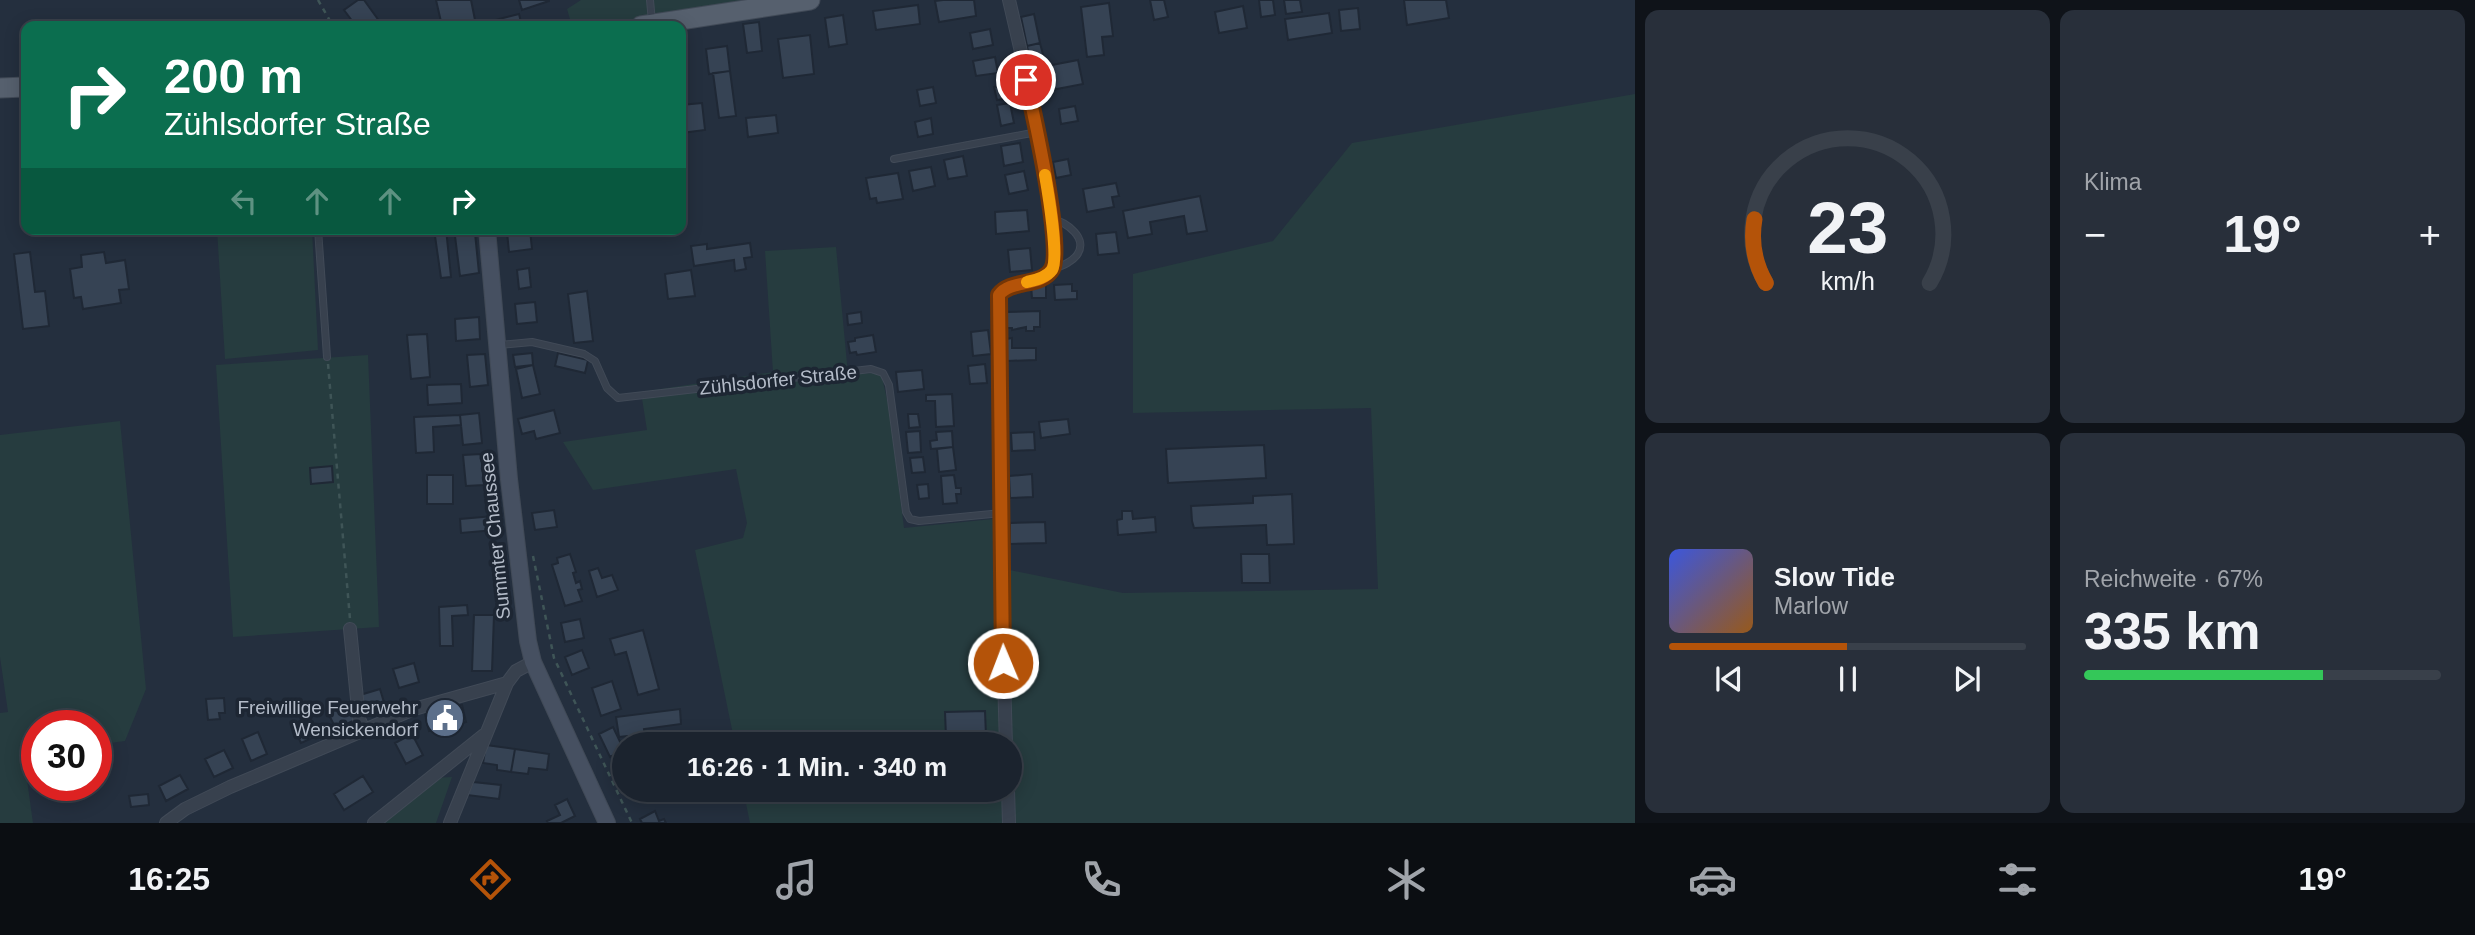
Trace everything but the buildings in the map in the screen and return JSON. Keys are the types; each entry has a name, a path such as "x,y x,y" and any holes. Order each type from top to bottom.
{"main road":[{"path":"667,21 748,5 810,0"},
{"path":"0,88 21,87"},
{"name":"Summter Chaussee","path":"488,235 509,479 527,635 533,662 607,823"}],"street":[{"path":"1006,732 999,295 1006,288 1043,278 1052,270 1054,262 1052,219 1009,0"},
{"path":"351,629 359,719 364,730"},
{"path":"450,823 507,682 516,671 533,662"},
{"path":"166,823 184,809 230,787 414,709 507,682"},
{"path":"374,823 484,735"},
{"path":"1008,802 1009,823"}],"lane":[{"path":"647,21 650,0"},
{"path":"894,159 1037,132"},
{"path":"1052,219 1063,221 1073,228 1080,248 1078,254 1068,263 1052,270"},
{"path":"318,235 327,357"},
{"name":"Zühlsdorfer Straße","path":"498,346 532,342 584,354 595,361 607,388 618,398 871,369 883,373 889,385 906,513 910,519 919,521 1002,513"}],"path":[{"path":"318,0 330,21"},
{"path":"327,357 351,629"},
{"path":"533,555 554,658 632,823"}],"green space":[{"path":"581,0 755,0 622,21 571,21 567,9"},
{"path":"1635,94 1635,823 750,823 746,802 1022,802 1022,732 733,732 695,550 743,538 747,523 736,469 593,490 563,442 647,430 641,392 773,372 765,251 836,247 848,374 881,373 889,408 904,528 993,519 995,567 1123,593 1378,589 1371,408 1133,413 1133,274 1273,241 1352,143"},
{"path":"217,235 312,235 318,350 225,359"},
{"path":"368,355 379,627 233,637 216,365"},
{"path":"120,421 146,689 125,741 112,743 112,710 21,710 21,801 30,801 33,823 0,823 0,713 8,712 0,657 0,435"},
{"path":"452,777 436,823 381,823 434,778"}],"slow traffic":[{"path":"1027,282 1043,278 1052,270 1054,262 1052,219 1045,175"}],"place":[{"name":"Freiwillige Feuerwehr Wensickendorf","path":"445,718"}],"route":[{"path":"1003,663 1004,558 999,295 1006,288 1043,278 1052,270 1054,262 1047,184 1026,80"}]}
